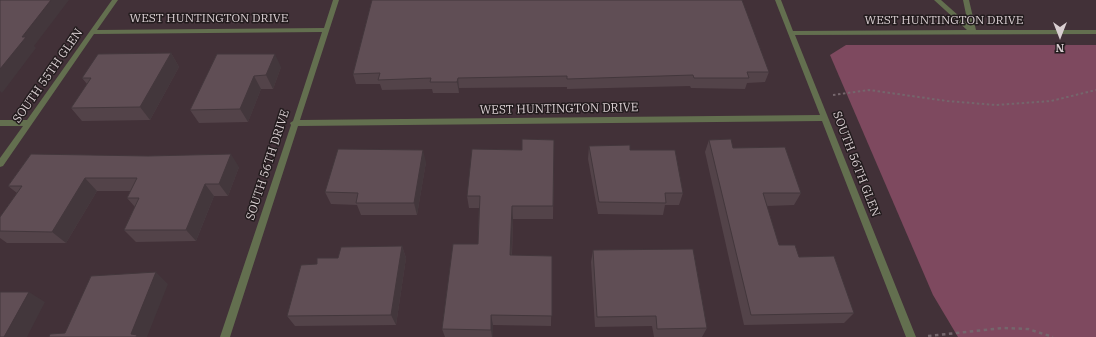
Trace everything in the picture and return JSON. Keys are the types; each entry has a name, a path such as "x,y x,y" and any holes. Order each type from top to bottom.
{"street":[{"name":"SOUTH 55TH GLEN","path":"0,164 115,0"},
{"name":"SOUTH 56TH DRIVE","path":"225,337 294,123 336,0"},
{"name":"SOUTH 56TH GLEN","path":"778,0 911,337"},
{"path":"937,0 973,32"},
{"path":"966,0 973,32"},
{"name":"WEST HUNTINGTON DRIVE","path":"92,32 325,30"},
{"name":"WEST HUNTINGTON DRIVE","path":"791,33 1096,32"},
{"name":"WEST HUNTINGTON DRIVE","path":"294,123 825,118"},
{"path":"0,123 29,123"}],"path":[{"path":"817,99 851,91 868,90 947,101 1004,104 1051,101 1096,90"},
{"path":"925,336 1003,328 1028,328 1053,337"}],"shaded area":[{"path":"846,45 1096,45 1096,337 958,337 933,295 830,55"}],"building":[{"path":"0,0 51,0 22,37 26,37 0,69"},
{"path":"372,0 742,0 769,72 747,72 749,78 694,78 693,75 567,79 567,76 458,78 457,82 430,82 431,78 378,80 380,73 353,74"},
{"path":"171,53 140,107 71,108 91,78 82,78 98,54"},
{"path":"217,54 275,54 266,75 254,76 240,109 190,110"},
{"path":"522,139 554,140 553,206 512,206 510,255 552,256 552,316 491,315 491,330 442,329 453,244 478,244 480,196 467,196 472,149 522,150"},
{"path":"731,139 733,148 785,147 801,193 763,193 779,245 795,245 799,257 834,256 854,313 751,315 709,140"},
{"path":"630,145 630,150 675,150 683,193 665,193 666,203 599,202 589,146"},
{"path":"338,149 423,150 414,203 356,203 358,193 325,192"},
{"path":"31,154 148,156 231,154 219,184 205,184 186,230 124,230 139,198 127,198 137,178 85,178 52,232 0,231 0,217 22,186 8,186"},
{"path":"402,246 391,315 287,316 301,265 317,264 317,258 338,258 341,247"},
{"path":"693,249 707,328 657,329 656,316 597,317 593,250"},
{"path":"156,272 131,334 137,335 136,337 49,337 50,334 65,333 91,276"},
{"path":"0,292 29,292 4,337 0,337"}]}
